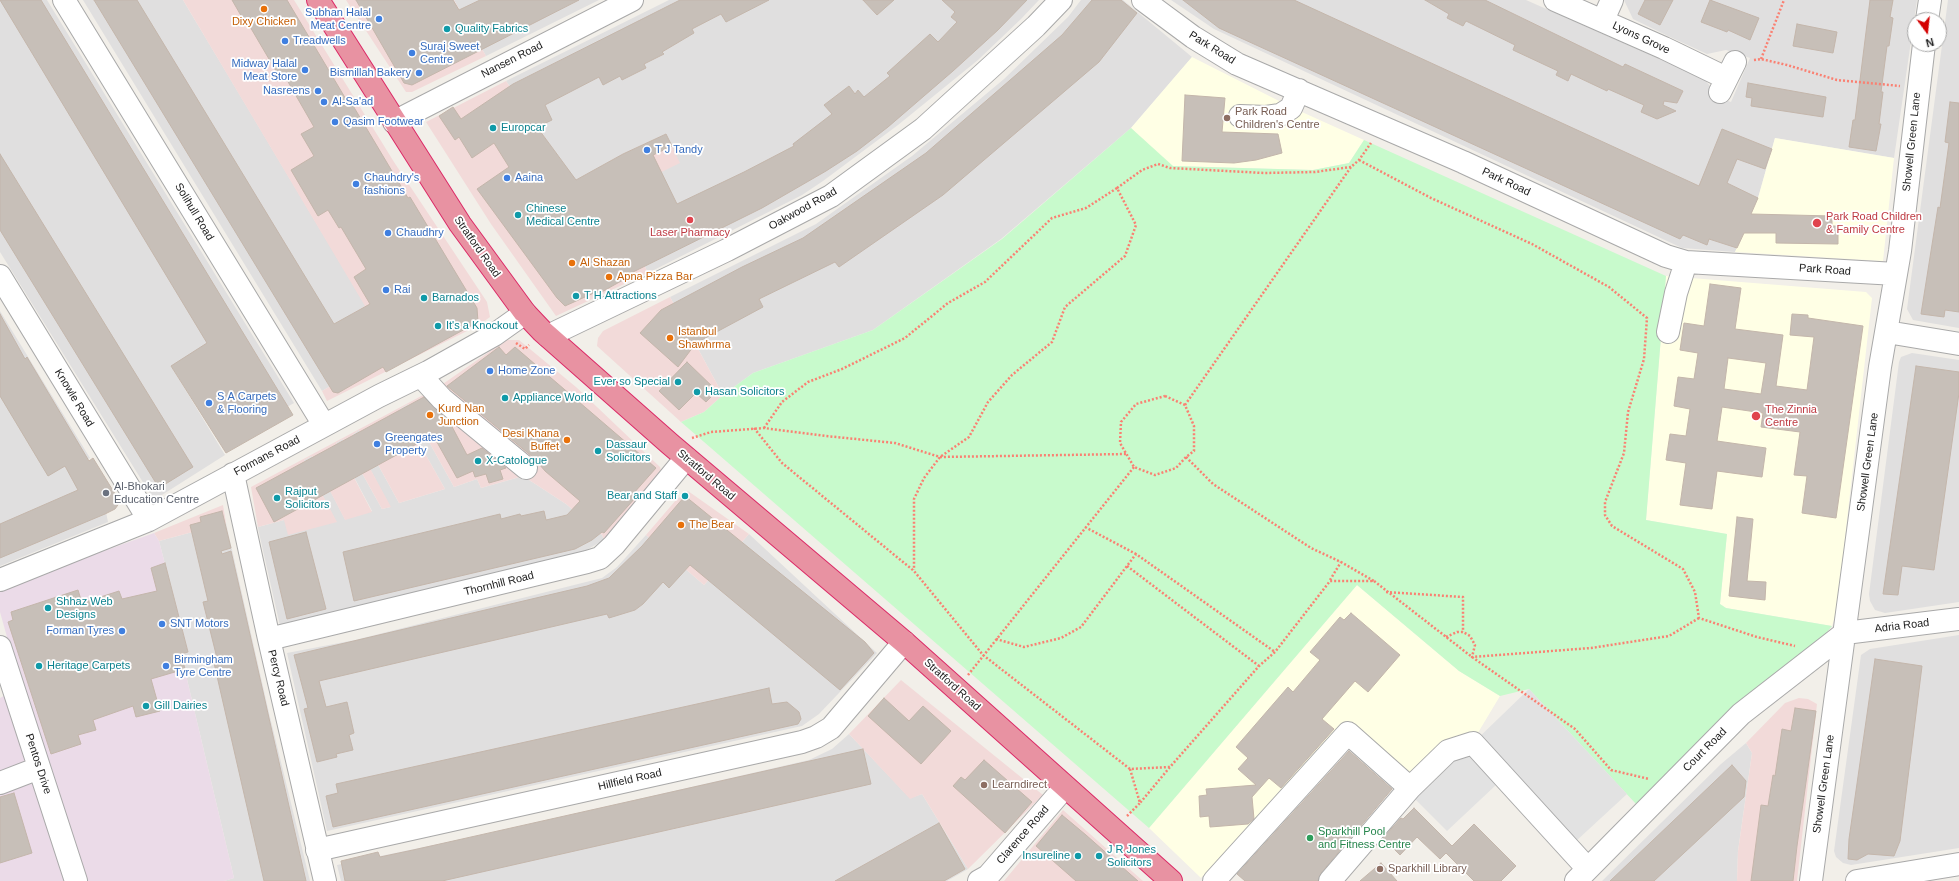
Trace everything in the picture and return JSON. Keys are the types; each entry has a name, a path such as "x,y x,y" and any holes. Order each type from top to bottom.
{"highway":[{"name":"Stratford Road","path":"318,0 460,224 525,313 548,336 686,458 904,642 1171,881"}],"street":[{"name":"Solihull Road","path":"64,0 324,425"},
{"name":"Nansen Road","path":"394,122 632,0"},
{"name":"Oakwood Road","path":"548,336 727,250 831,196 923,129 1036,26 1061,0"},
{"name":"Park Road","path":"1143,0 1236,64 1464,162 1666,256 1686,262 1896,274"},
{"name":"Lyons Grove","path":"1555,0 1603,20 1727,77"},
{"path":"1603,20 1612,0"},
{"path":"1928,12 1930,0"},
{"name":"Showell Green Lane","path":"1811,881 1879,375 1896,274 1923,52"},
{"path":"1240,116 1266,117 1280,115 1291,108 1299,90"},
{"path":"1668,332 1676,293 1686,262"},
{"name":"Knowle Road","path":"0,276 149,520"},
{"name":"Formans Road","path":"0,580 149,520 324,425 421,376 494,334 525,313"},
{"path":"1887,332 1959,344"},
{"path":"421,376 442,399 526,468"},
{"name":"Thornhill Road","path":"269,639 600,558 614,544 686,458"},
{"name":"Percy Road","path":"233,474 269,639 325,881"},
{"name":"Adria Road","path":"1845,633 1959,619"},
{"name":"Court Road","path":"1582,875 1741,714 1845,633"},
{"name":"Hillfield Road","path":"317,850 802,742 816,737 831,728 904,642"},
{"name":"Pentos Drive","path":"0,647 76,881"},
{"path":"1802,667 1821,672 1838,685"},
{"path":"1214,881 1348,733 1410,788"},
{"path":"1330,881 1410,788 1448,752 1473,744 1582,875"},
{"path":"0,783 39,768"},
{"name":"Clarence Road","path":"984,878 1065,787"},
{"path":"984,854 984,878"},
{"path":"1857,881 1959,864"}],"path":[{"path":"1761,60 1784,0"},
{"path":"1727,77 1761,60 1837,80 1918,87"},
{"path":"1185,405 1352,167 1359,160 1382,128"},
{"path":"1359,160 1431,198 1532,244 1610,287 1647,318 1644,359 1628,412 1624,453 1605,502 1605,515 1612,526 1683,569 1695,592 1699,618"},
{"path":"764,428 782,402 808,382 842,369 905,338 948,303 985,282 1052,218 1086,208 1142,170 1158,164 1170,168 1264,173 1315,172 1352,167"},
{"path":"914,571 914,499 924,478 940,457 969,437 988,402 1012,375 1052,342 1064,307 1124,256 1136,225 1117,188"},
{"path":"1165,396 1185,405 1194,426 1194,451 1176,468 1155,475 1134,467 1120,443 1121,422 1136,404 1165,396"},
{"path":"754,428 782,463 914,571 983,655 1130,769 1140,803 1259,666 1275,652 1330,580 1341,562"},
{"path":"670,444 712,432 764,428 895,443 940,457 1127,454"},
{"path":"1186,457 1213,484 1311,548 1341,562 1374,581 1386,592 1472,657 1574,729 1611,770 1649,779 1677,778"},
{"path":"957,690 983,655 1134,467"},
{"path":"1085,527 1136,554 1275,652"},
{"path":"996,639 1024,647 1061,638 1081,627 1136,554"},
{"path":"1127,566 1259,666"},
{"path":"1330,580 1374,581"},
{"path":"1386,592 1463,597 1463,632"},
{"path":"1472,657 1591,648 1669,636 1699,618 1757,637 1793,646 1823,649"},
{"path":"1446,637 1452,633 1463,632 1473,640 1475,652 1472,657"},
{"path":"1130,769 1170,767"}],"shaded area":[{"path":"0,0 47,0 294,403 242,433 171,366 225,455 154,500 0,252"},
{"path":"83,0 183,0 366,306 352,314 378,359 322,391"},
{"path":"183,0 294,0 394,162 487,302 490,317 479,325 327,401 322,391 378,359 352,314 365,306"},
{"path":"346,0 454,0 486,56 412,92 406,92"},
{"path":"454,0 599,0 486,56"},
{"path":"669,0 1039,0 978,60 898,125 823,181 802,195 648,273 626,226 666,134 623,154 575,181 506,81"},
{"path":"1081,0 1123,0 1192,57 1131,128 1001,239 873,330 753,373 723,395 670,297 816,224 912,156 1004,79 1068,17"},
{"path":"1171,0 1526,0 1703,78 1711,87 1711,95 1731,102 1750,58 1726,50 1707,54 1633,19 1624,0 1917,0 1915,12 1907,12 1907,52 1909,52 1894,158 1775,138 1758,198 1735,252 1682,248 1214,29"},
{"path":"1948,0 1959,0 1959,328 1913,320 1907,309 1941,52 1947,52 1946,12"},
{"name":"Park Road Children's Centre","path":"1192,57 1293,108 1364,140 1349,163 1313,170 1172,166 1131,128"},
{"path":"506,81 575,181 623,154 666,134 680,163 643,181 626,226 648,273 556,316 491,224 426,122"},
{"name":"Park Road Children & Family Centre","path":"1775,138 1894,158 1883,261 1735,252 1758,198"},
{"name":"The Zinnia Centre","path":"1666,276 1866,292 1872,298 1837,609 1832,626 1726,608 1720,604 1727,534 1646,520"},
{"path":"670,297 723,395 704,412 681,422 597,346 598,338 603,331"},
{"path":"0,311 90,458 82,463 106,512 108,522 0,566"},
{"path":"506,340 519,340 576,387 660,467 661,470 604,540 602,535 566,504 523,476 481,488 477,479 454,487 408,404 400,409 445,489 399,503 359,430 352,435 391,507 382,509 343,439 336,443 372,512 345,520 312,456 304,460 337,522 288,535 284,520 258,527 251,487 440,386"},
{"path":"1912,353 1959,360 1959,602 1885,613 1875,610 1870,601 1869,594 1899,362 1901,357"},
{"path":"408,404 454,487 477,479 481,488 523,476 566,504 602,535 604,540 581,553 280,626 255,515 258,527 284,520 336,522 304,460 312,456 345,519 372,511 336,443 343,439 382,509 390,507 352,435 359,430 399,503 445,489 400,409"},
{"path":"688,491 749,534 704,585 646,535 676,500"},
{"path":"223,505 226,523 159,541 154,533"},
{"path":"226,523 269,713 310,881 224,881 234,878 181,654 188,652 159,541"},
{"path":"154,533 159,541 188,652 181,654 234,878 224,881 0,881 0,698 21,687 0,612 0,588"},
{"path":"749,534 877,653 819,714 802,726 327,831 287,653 355,640 602,578 617,567 646,535 704,585"},
{"path":"1357,585 1459,671 1500,696 1476,736 1446,739 1411,777 1346,721 1201,878 1149,828"},
{"path":"1959,635 1959,848 1851,865 1843,863 1836,857 1834,851 1861,655 1870,649"},
{"path":"901,680 1043,795 968,869 922,794 910,799 849,734"},
{"path":"1529,689 1627,794 1562,854 1496,785 1447,831 1415,799"},
{"path":"1799,698 1808,699 1817,704 1797,881 1737,881 1738,851 1752,753 1746,743 1785,703"},
{"path":"849,734 910,798 922,794 968,869 947,881 341,881 337,865 477,836 809,760 832,749"},
{"path":"1746,743 1752,753 1738,851 1737,881 1602,881 1721,764"},
{"path":"1063,810 1143,881 1004,881"}],"green space":[{"path":"1131,128 1173,166 1313,170 1349,163 1364,140 1666,276 1646,520 1727,534 1720,604 1726,608 1832,626 1822,638 1736,713 1636,804 1529,689 1500,696 1459,671 1357,585 1149,828 681,422 704,412 723,395 753,373 873,330 1002,239"}],"building":[{"path":"0,0 41,0 293,415 226,453 171,366 207,343"},
{"path":"94,0 137,0 334,324 370,304 354,277 366,269 341,227 339,228 328,210 318,216 291,170 314,156 301,134 314,127 283,73 279,76 249,25 247,26 232,0 287,0 350,106 352,104 408,198 410,197 477,308 478,322 386,372 383,367 338,393 333,392"},
{"path":"356,0 453,0 459,10 480,0 579,0 412,85 404,83"},
{"path":"680,0 769,0 726,22 721,14 692,29 694,33 662,52 664,54 644,64 646,68 622,80 620,76 603,85 599,77 545,105 552,120 537,127 576,180 623,154 666,134 672,146 653,155 677,204 794,146 793,144 832,114 824,105 849,86 855,94 858,90 864,97 890,76 887,73 930,34 938,42 957,22 951,17 955,12 942,0 1027,0 998,30 953,71 888,127 857,151 826,171 762,208 631,273 632,275 598,294 596,292 565,306 557,298 477,189 509,167 494,143 472,158 459,137 455,140 439,116 453,107 461,119 513,84"},
{"path":"863,0 894,0 877,15"},
{"path":"1092,0 1121,0 1137,13 1099,62 943,195 839,267 835,262 759,299 763,307 696,343 678,367 640,333 661,310 742,267 803,238 926,153 1062,35"},
{"path":"1183,0 1294,0 1699,186 1722,129 1772,149 1765,169 1737,159 1727,183 1758,198 1751,214 1832,216 1832,226 1838,226 1838,244 1776,243 1776,233 1744,233 1737,248 1709,239 1707,245 1683,235 1680,239 1219,28"},
{"path":"1425,0 1485,0 1623,67 1625,64 1683,91 1677,103 1664,101 1663,105 1676,111 1657,119 1641,112 1644,105 1608,89 1607,91 1571,74 1568,81 1556,75 1558,71 1513,50 1515,45 1466,21 1463,26 1447,18 1449,14"},
{"path":"1645,0 1673,0 1660,25 1638,14"},
{"path":"1710,0 1759,18 1750,40 1728,30 1727,32 1701,22"},
{"path":"1870,0 1893,0 1890,17 1893,18 1889,46 1887,46 1881,92 1883,92 1879,124 1881,124 1876,151 1849,147 1853,120 1855,120"},
{"path":"1797,24 1837,32 1833,53 1793,46"},
{"path":"1748,83 1826,97 1823,117 1751,106 1752,98 1746,97"},
{"path":"1185,95 1225,98 1222,132 1278,134 1282,153 1256,160 1234,163 1182,161"},
{"path":"1950,102 1959,103 1959,312 1945,310 1944,317 1921,314 1938,207 1940,208 1949,143 1945,142"},
{"path":"0,154 193,467 159,488 0,230"},
{"path":"1710,284 1741,288 1735,329 1783,335 1776,386 1807,390 1814,337 1790,335 1792,314 1808,315 1808,318 1863,326 1836,518 1802,513 1807,476 1794,475 1800,432 1761,427 1763,413 1722,407 1717,441 1766,448 1762,477 1717,471 1712,509 1680,505 1686,463 1666,460 1670,434 1686,436 1690,409 1674,406 1678,377 1694,379 1698,353 1680,350 1684,323 1704,326","holes":["1728,358 1766,363 1761,394 1724,389"]},
{"path":"0,314 25,359 27,357 89,461 93,458 120,502 115,509 105,514 0,558 0,524 78,490 65,466 48,476 0,396"},
{"path":"499,347 506,355 515,347 656,468 633,494 636,497 604,533 602,532 592,540 575,549 354,601 343,552 500,514 501,519 520,514 521,516 544,511 546,520 567,515 580,501 545,471 534,458 447,386"},
{"path":"687,362 717,391 706,402 696,393 679,410 659,391"},
{"path":"1916,366 1959,372 1959,393 1934,570 1902,566 1898,595 1883,594"},
{"path":"424,397 449,421 467,455 482,448 506,468 500,470 503,479 489,483 486,474 475,477 473,471 457,478 433,435 274,522 256,488"},
{"path":"685,496 865,642 874,653 840,690 690,565 669,588 663,582 643,604 635,610 609,618 607,614 319,681 326,707 347,702 354,733 349,735 353,750 336,754 337,757 317,762 304,709 308,708 294,655 587,586 609,578 642,546"},
{"path":"222,511 231,548 221,551 222,554 231,551 306,881 264,881 214,663 218,662 203,602 208,601 190,525 201,522 200,517"},
{"path":"1737,517 1753,519 1747,581 1766,582 1765,600 1729,596"},
{"path":"306,532 326,609 287,619 269,542"},
{"path":"165,563 188,652 181,654 185,669 151,679 160,711 136,717 133,706 93,720 96,730 78,735 81,744 51,754 8,622 13,620 11,612 78,590 82,603 119,591 122,599 157,591 151,568"},
{"path":"1351,613 1400,655 1368,692 1355,681 1322,719 1334,729 1281,788 1269,778 1252,797 1254,819 1248,824 1210,827 1209,816 1200,817 1199,796 1207,795 1206,789 1256,785 1238,769 1248,758 1236,747 1288,687 1293,692 1320,660 1310,652 1340,617 1344,620"},
{"path":"1875,659 1922,666 1900,841 1894,856 1868,854 1857,860 1848,859 1849,839"},
{"path":"769,688 772,704 787,702 799,712 801,719 798,724 333,827 326,796 338,793 336,784"},
{"path":"884,698 909,721 923,706 951,731 921,764 868,716"},
{"path":"1795,708 1816,711 1793,881 1751,881 1761,805 1768,806 1773,775 1775,776 1782,729 1791,731"},
{"path":"863,749 871,784 442,881 345,881 341,861 378,852 380,857 413,850"},
{"name":"Sparkhill Pool and Fitness Centre","path":"1349,751 1392,789 1321,873 1318,881 1245,881 1237,874"},
{"path":"984,760 1032,802 1005,833 953,786 961,777 965,780"},
{"path":"1732,765 1746,781 1744,797 1654,881 1610,881"},
{"path":"14,793 32,853 0,863 0,797"},
{"path":"1414,808 1452,846 1474,824 1516,866 1501,881 1474,881 1446,853 1440,859 1417,837 1400,855 1383,838 1401,818 1403,819"},
{"path":"1062,815 1138,881 1076,881 1036,846"},
{"path":"939,823 965,869 944,881 835,881"},
{"name":"Sparkhill Library","path":"1381,863 1397,881 1360,881"}],"place":[{"name":"Dixy Chicken","path":"264,9"},
{"name":"Subhan Halal Meat Centre","path":"379,19"},
{"name":"Quality Fabrics","path":"447,29"},
{"name":"Treadwells","path":"285,41"},
{"name":"Suraj Sweet Centre","path":"412,53"},
{"name":"Midway Halal Meat Store","path":"305,70"},
{"name":"Bismillah Bakery","path":"419,73"},
{"name":"Nasreens","path":"318,91"},
{"name":"Al-Sa'ad","path":"324,102"},
{"name":"Park Road Children's Centre","path":"1227,118"},
{"name":"Qasim Footwear","path":"335,122"},
{"name":"Europcar","path":"493,128"},
{"name":"T J Tandy","path":"647,150"},
{"name":"Aaina","path":"507,178"},
{"name":"Chauhdry's fashions","path":"356,184"},
{"name":"Chinese Medical Centre","path":"518,215"},
{"name":"Laser Pharmacy","path":"690,220"},
{"name":"Park Road Children & Family Centre","path":"1817,223"},
{"name":"Chaudhry","path":"388,233"},
{"name":"Al Shazan","path":"572,263"},
{"name":"Apna Pizza Bar","path":"609,277"},
{"name":"Rai","path":"386,290"},
{"name":"T H Attractions","path":"576,296"},
{"name":"Barnados","path":"424,298"},
{"name":"It's a Knockout","path":"438,326"},
{"name":"Istanbul Shawhrma","path":"670,338"},
{"name":"Home Zone","path":"490,371"},
{"name":"Ever so Special","path":"678,382"},
{"name":"Hasan Solicitors","path":"697,392"},
{"name":"Appliance World","path":"505,398"},
{"name":"S A Carpets & Flooring","path":"209,403"},
{"name":"Kurd Nan Junction","path":"430,415"},
{"name":"The Zinnia Centre","path":"1756,416"},
{"name":"Desi Khana Buffet","path":"567,440"},
{"name":"Greengates Property","path":"377,444"},
{"name":"Dassaur Solicitors","path":"598,451"},
{"name":"X-Catologue","path":"478,461"},
{"name":"Al-Bhokari Education Centre","path":"106,493"},
{"name":"Bear and Staff","path":"685,496"},
{"name":"Rajput Solicitors","path":"277,498"},
{"name":"The Bear","path":"681,525"},
{"name":"Shhaz Web Designs","path":"48,608"},
{"name":"SNT Motors","path":"162,624"},
{"name":"Forman Tyres","path":"122,631"},
{"name":"Heritage Carpets","path":"39,666"},
{"name":"Birmingham Tyre Centre","path":"166,666"},
{"name":"Gill Dairies","path":"146,706"},
{"name":"Learndirect","path":"984,785"},
{"name":"Sparkhill Pool and Fitness Centre","path":"1310,838"},
{"name":"Insureline","path":"1078,856"},
{"name":"J R Jones Solicitors","path":"1099,856"},
{"name":"Sparkhill Library","path":"1380,869"}]}
